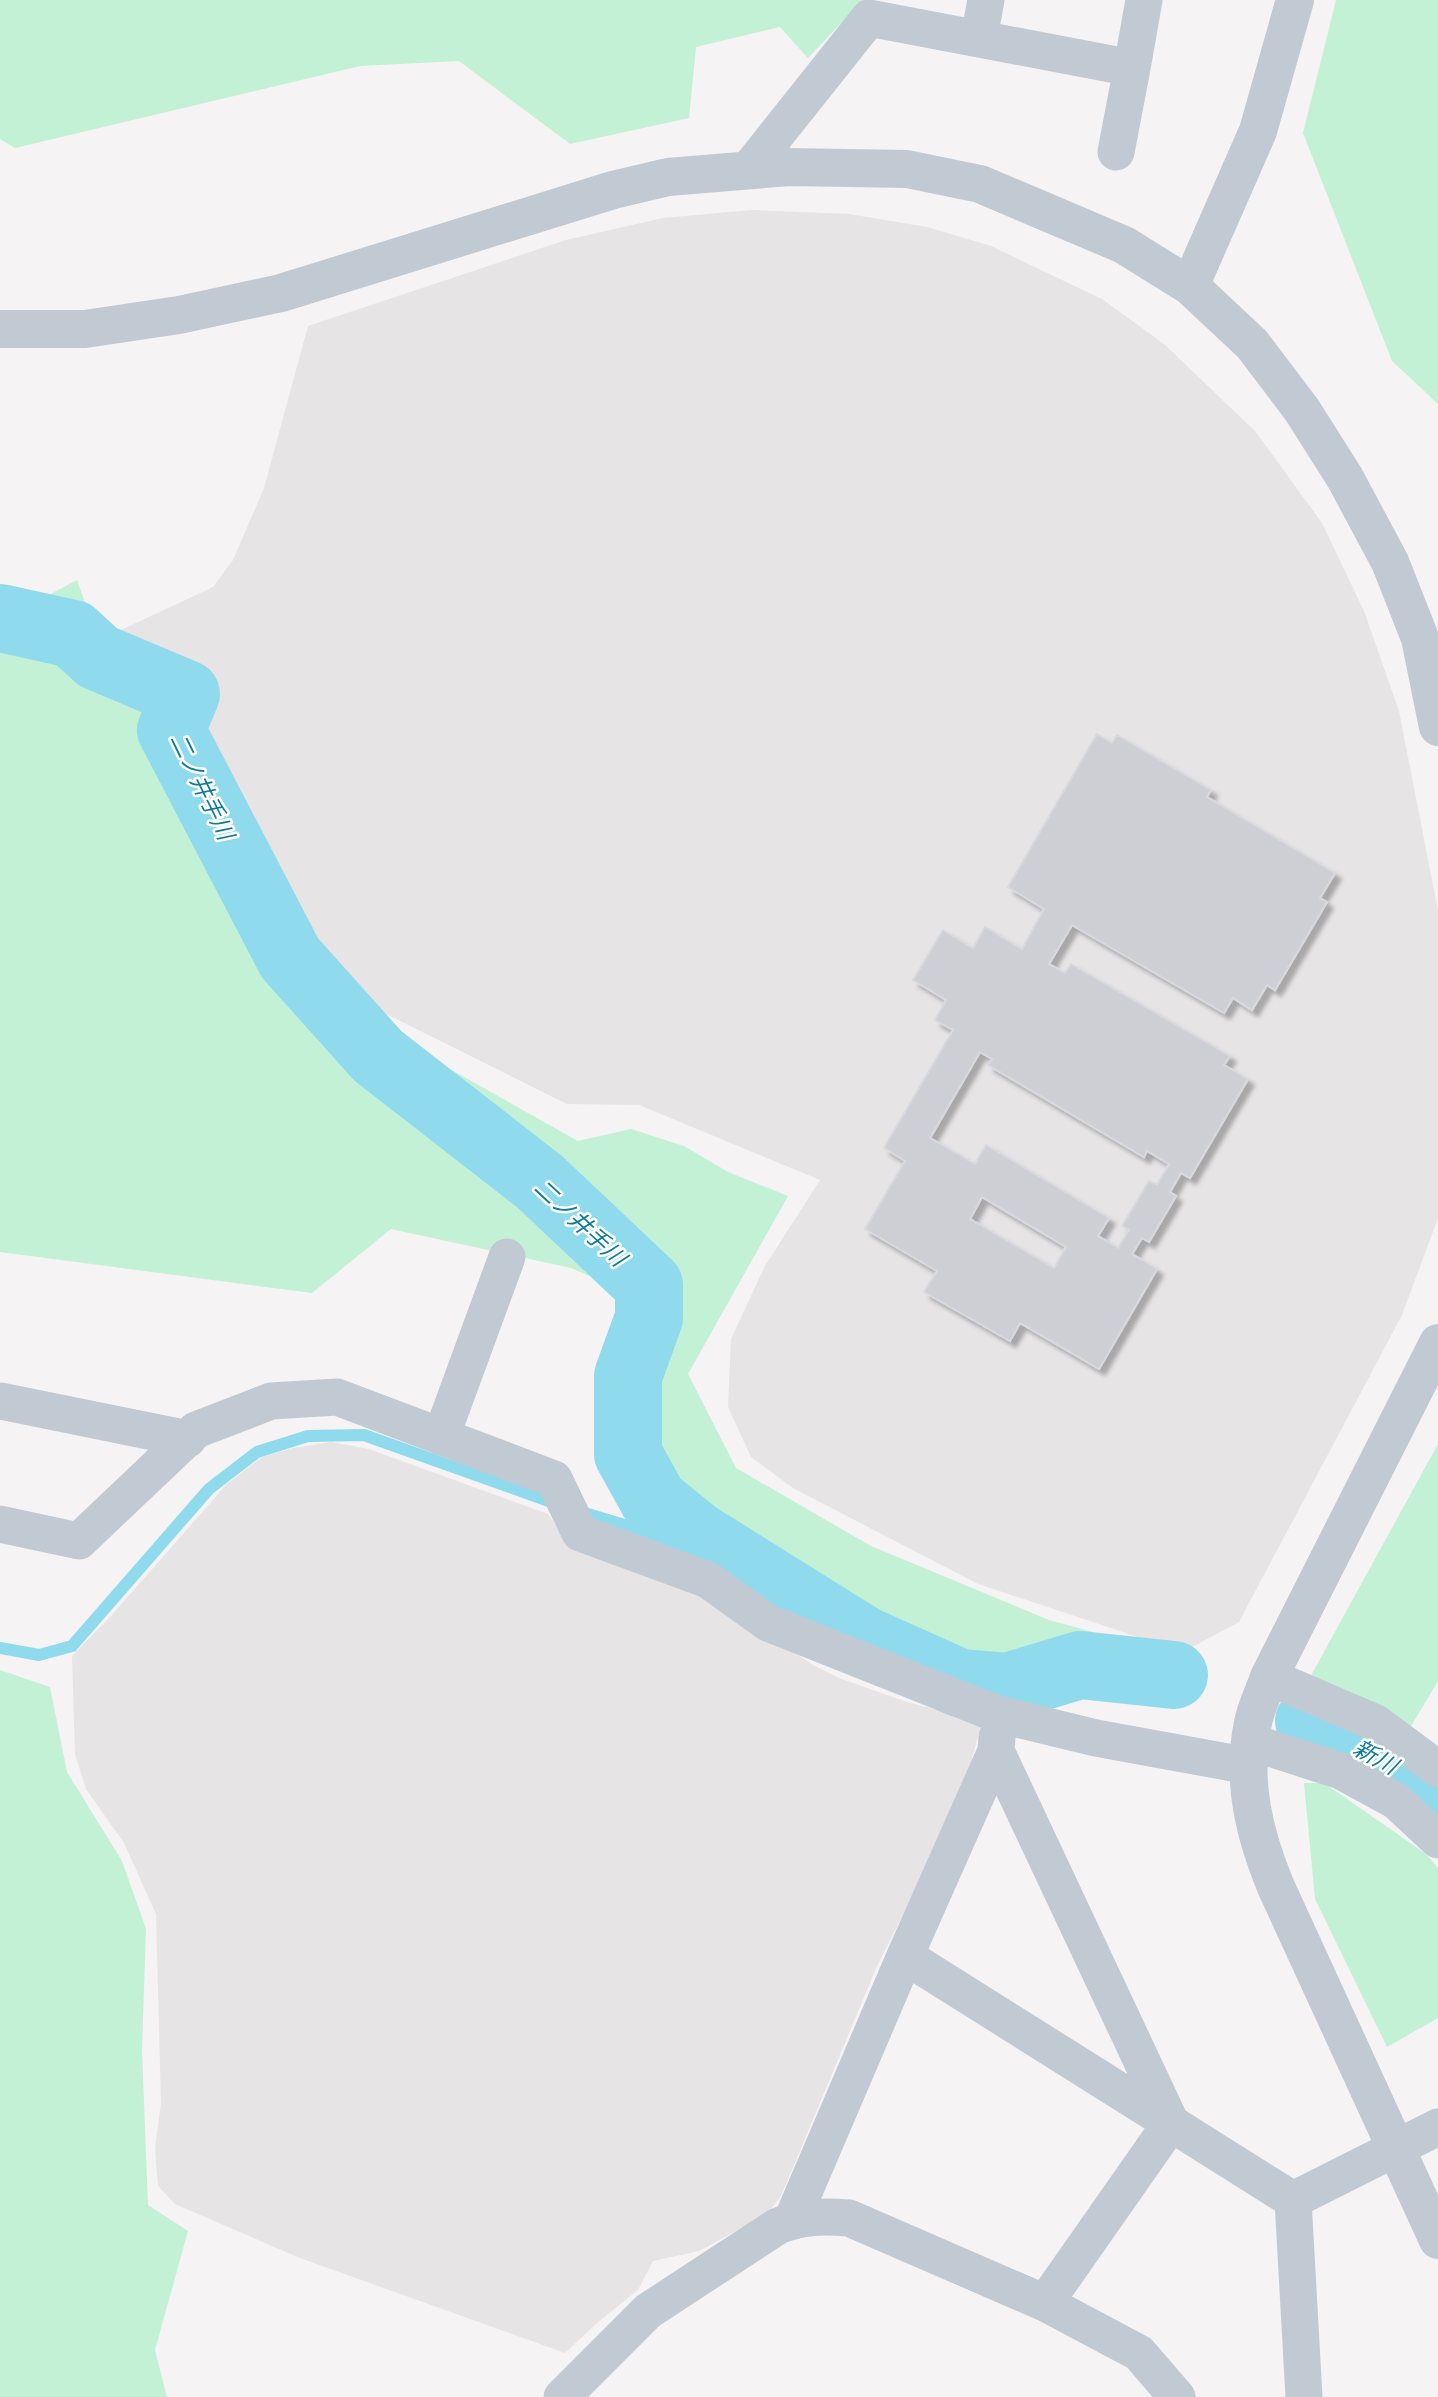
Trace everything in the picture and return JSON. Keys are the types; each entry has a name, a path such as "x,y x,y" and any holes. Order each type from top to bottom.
{"street":[{"path":"979,38 986,0"},
{"path":"1116,152 1144,0"},
{"path":"1190,286 1258,131 1295,0"},
{"path":"748,170 869,18 1132,68"},
{"path":"0,329 85,329 204,310 281,293 613,190 668,177 789,167 907,169 980,184 1124,245 1190,286 1252,344 1302,410 1345,478 1429,636 1438,727"},
{"path":"441,1437 506,1257"},
{"path":"1438,1343 1269,1677 1253,1723 1248,1792 1263,1855 1438,2240"},
{"path":"0,1524 79,1541 196,1430 271,1401 337,1397 554,1479 580,1533 708,1580 768,1623 997,1714 1096,1738 1250,1754 1342,1771 1396,1801 1438,1840"},
{"path":"0,1401 188,1439"},
{"path":"1269,1677 1376,1723 1438,1769"},
{"path":"792,2220 996,1751 997,1714"},
{"path":"996,1751 1171,2123"},
{"path":"905,1956 1293,2200"},
{"path":"1045,2304 1171,2123"},
{"path":"1293,2200 1438,2127"},
{"path":"1293,2200 1304,2397"},
{"path":"562,2397 648,2311 778,2226 792,2220 820,2215 849,2218 1045,2304 1139,2353 1177,2397"}],"shaded area":[{"path":"751,210 849,214 927,227 991,246 1102,299 1164,344 1255,431 1322,523 1364,611 1399,711 1438,911 1438,1218 1402,1315 1239,1622 1183,1652 978,1584 793,1488 751,1457 728,1407 731,1339 765,1266 820,1180 639,1105 567,1104 336,989 194,711 208,697 197,687 111,647 119,631 213,587 233,560 264,488 308,326 566,240 663,218"},
{"path":"331,1442 369,1449 548,1514 571,1549 704,1592 813,1665 839,1678 907,1702 976,1720 981,1725 961,1800 877,1966 781,2196 766,2215 699,2251 653,2261 638,2290 565,2353 300,2258 175,2204 158,2186 155,2148 161,2103 156,1914 124,1843 86,1789 75,1754 72,1656 110,1617 227,1484 262,1457 293,1448"}],"green space":[{"path":"0,0 863,0 808,58 780,27 696,47 689,118 570,144 459,61 360,66 15,148 0,139"},
{"path":"1336,0 1438,0 1438,404 1392,361 1303,133"},
{"path":"77,580 97,636 149,706 274,970 578,1141 631,1129 684,1146 728,1172 788,1196 688,1374 736,1468 871,1546 1049,1620 1192,1659 1170,1684 1114,1680 1098,1697 958,1667 703,1524 648,1459 645,1386 667,1309 571,1268 391,1229 312,1293 0,1252 0,586 47,596"},
{"path":"1438,1444 1438,1681 1407,1733 1308,1681"},
{"path":"0,1670 50,1687 67,1772 122,1861 146,1929 142,2050 148,2205 188,2231 155,2350 167,2397 0,2397"},
{"path":"1304,1783 1324,1783 1426,1854 1438,1868 1438,2018 1387,2047 1315,1899"}],"building":[{"path":"1097,734 1112,743 1117,735 1211,790 1207,797 1335,873 1320,898 1327,902 1275,990 1267,985 1252,1010 1233,998 1224,1013 1072,925 1049,964 1065,973 1071,964 1230,1056 1224,1065 1248,1079 1190,1178 1181,1173 1170,1192 1176,1196 1149,1242 1142,1238 1132,1254 1157,1269 1099,1369 1020,1323 1010,1341 924,1292 937,1271 865,1229 905,1161 884,1148 953,1030 935,1020 946,1000 913,980 943,930 973,948 985,927 1022,949 1044,909 1008,887","holes":["980,1052 992,1059 988,1065 1144,1157 1147,1151 1169,1164 1157,1185 1149,1181 1122,1226 1129,1230 1118,1248 1098,1236 1109,1218 986,1145 975,1164 930,1138","982,1197 1066,1247 1054,1268 970,1219"]}],"waterway":[{"name":"二ノ井手川","path":"0,618 73,634 98,657 186,694 171,730 290,958 378,1056 540,1182 649,1285 649,1318 628,1376 628,1454 654,1501 696,1535 864,1640 960,1683 1007,1687 1080,1665 1174,1675"},
{"path":"0,1648 39,1655 72,1646 209,1489 257,1452 308,1436 364,1435 560,1505"},
{"path":"578,1511 644,1531 696,1535"},
{"name":"新川","path":"1309,1721 1398,1766 1438,1798"}]}
